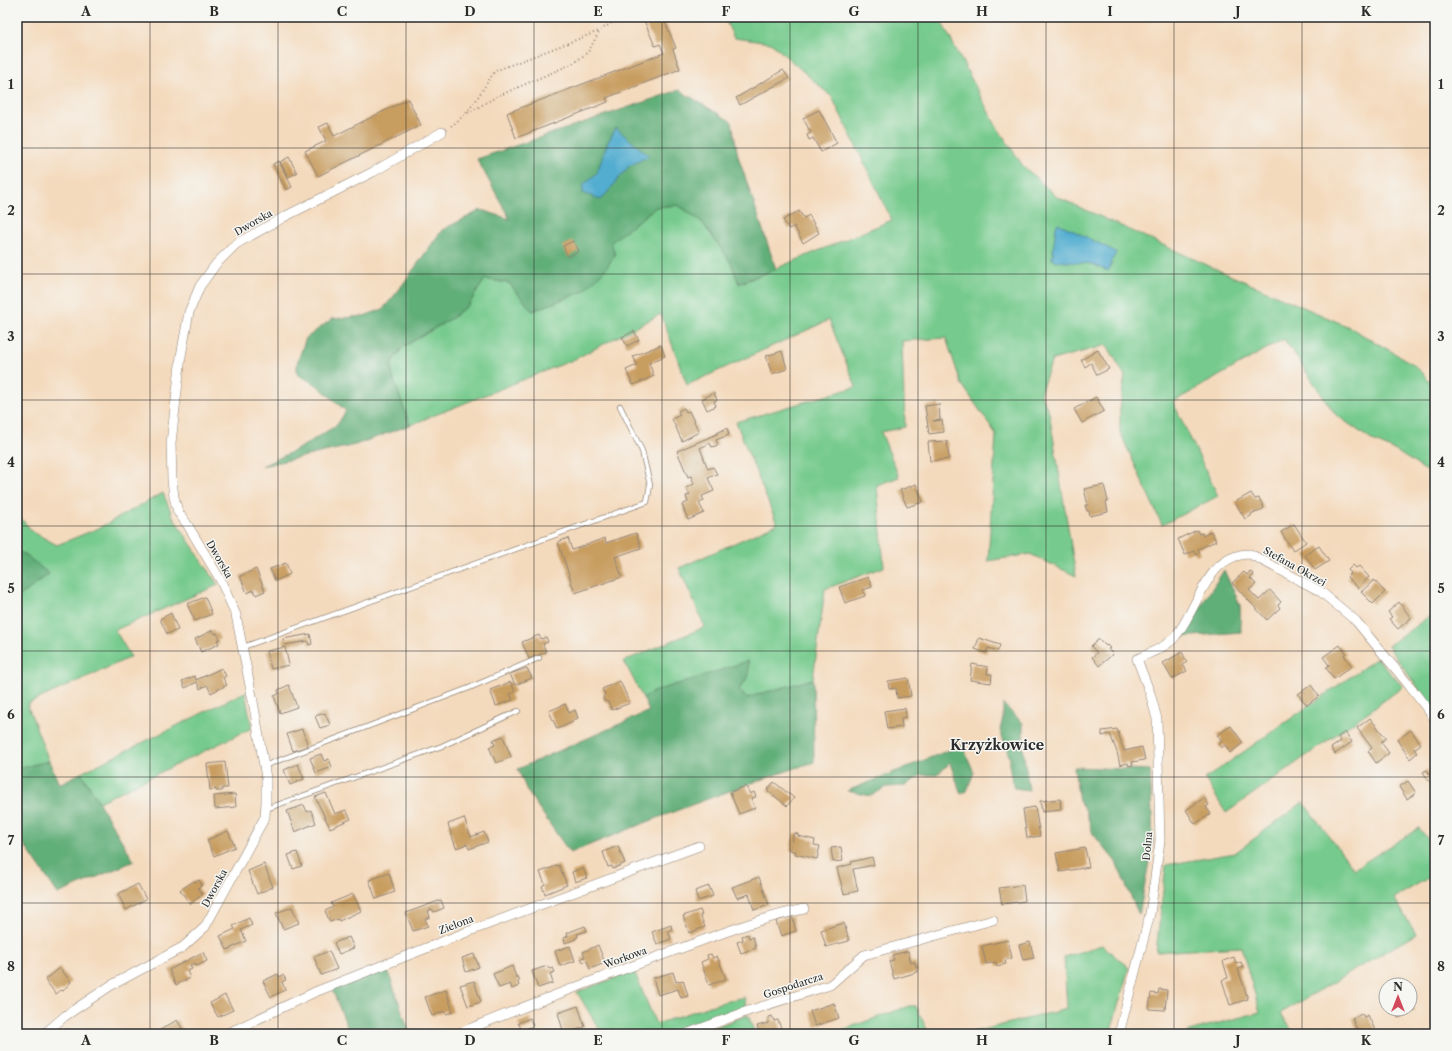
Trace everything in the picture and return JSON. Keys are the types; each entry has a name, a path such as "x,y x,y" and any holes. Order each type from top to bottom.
{"street":[{"name":"Dworska","path":"44,1034 65,1016 110,986 183,947 205,927 265,817 266,778 236,615 220,580 187,524 178,512 174,497 171,443 181,356 189,312 200,286 216,264 236,244 284,217 373,172 442,132"},
{"name":"Stefana Okrzei","path":"1137,659 1159,648 1173,638 1182,626 1206,583 1223,562 1241,554 1250,554 1320,591 1356,621 1435,719"},
{"name":"Dolna","path":"1119,1034 1150,914 1160,841 1157,719 1150,693 1137,659"},
{"name":"Zielona","path":"226,1034 315,992 467,932 699,846"},
{"name":"Workowa","path":"457,1034 528,1005 643,962 775,915 804,909"},
{"name":"Gospodarcza","path":"686,1034 748,1011 830,984 864,955 993,920"}],"lane":[{"path":"243,647 647,502 650,485 642,451 620,406"},
{"path":"264,766 469,688 539,658"},
{"path":"266,809 442,746 518,712"}],"path":[{"path":"442,132 467,113 477,101 484,86 495,72 599,31 621,17"},
{"path":"467,113 498,96 574,63 588,52 599,31"}],"green space":[{"path":"724,17 939,17 995,124 1023,166 1057,197 1218,270 1349,327 1413,364 1435,386 1435,481 1431,474 1396,451 1373,441 1335,414 1284,339 1173,402 1218,496 1162,525 1120,432 1120,409 1125,376 1107,345 1052,360 1040,393 1049,412 1076,576 1030,554 988,561 996,434 961,383 946,338 902,341 905,427 881,432 899,477 877,485 884,567 825,589 813,679 746,698 739,690 749,675 653,692 643,698 624,661 705,627 679,568 777,524 736,422 856,387 829,320 687,385 661,314 575,359 410,425 392,375 392,362 403,347 452,318 469,304 485,279 509,283 533,311 584,291 610,242 656,207 678,205 702,222 730,261 739,284 892,220 832,97 771,43 734,38"},
{"path":"679,90 732,122 738,156 776,269 739,283 730,261 702,222 678,205 656,207 611,242 615,255 605,270 584,291 532,311 509,283 485,279 469,304 452,318 403,347 392,362 392,375 410,425 355,445 262,466 300,448 337,425 346,411 317,385 297,374 297,363 306,338 332,319 364,316 383,309 398,291 442,230 481,210 510,219 477,159"},
{"path":"163,493 173,517 218,585 115,630 131,657 27,704 49,761 17,769 17,598 49,574 24,554 17,551 17,514 33,532 57,545 99,528"},
{"path":"17,551 24,554 49,574 17,598"},
{"path":"1224,570 1240,605 1241,632 1181,637"},
{"path":"1435,612 1435,707 1433,709 1388,646"},
{"path":"1377,658 1403,687 1226,813 1205,779"},
{"path":"748,661 749,675 739,690 746,698 813,679 814,762 691,805 570,853 527,791 518,769 649,711 643,698 653,692"},
{"path":"245,692 252,728 99,802 81,773"},
{"path":"1003,704 1023,723 1023,749 1029,790 1014,788 1010,771 1010,759 1000,730 1003,718"},
{"path":"962,745 974,772 967,791 961,794 950,763 937,775 921,775 905,786 886,787 871,796 847,791"},
{"path":"49,761 59,784 81,773 134,861 58,894 17,834 17,769"},
{"path":"1074,767 1150,770 1153,841 1139,915 1116,862 1093,834 1086,811 1079,801"},
{"path":"1303,802 1354,869 1419,828 1435,848 1435,870 1428,878 1394,898 1416,934 1281,1013 1294,1034 1188,1034 1189,1031 1260,1012 1241,947 1156,952 1166,865 1235,853"},
{"path":"1102,945 1129,968 1110,1034 965,1034 1067,1009 1064,957"},
{"path":"387,968 410,1034 350,1034 332,989"},
{"path":"634,971 656,1024 716,1004 744,997 746,1006 671,1034 602,1034 577,992"},
{"path":"909,1006 916,1006 929,1034 831,1034"},
{"path":"748,1015 755,1034 696,1034"}],"water":[{"path":"616,128 649,156 629,166 601,200 583,193 583,185 597,173 607,144"},
{"path":"1058,223 1116,252 1108,271 1092,264 1056,261 1052,259 1056,227"}],"building":[{"path":"663,17 676,48 673,49 680,69 606,98 608,102 516,138 507,113 664,53 660,44 655,46 643,18"},
{"path":"783,70 789,78 740,105 736,98"},
{"path":"408,99 421,125 318,176 305,151 326,141 319,127 328,123 334,136"},
{"path":"819,110 837,143 821,152 813,138 809,140 807,135 811,133 803,118"},
{"path":"289,157 297,173 288,177 280,162"},
{"path":"279,161 292,187 286,190 273,164"},
{"path":"799,211 804,218 809,215 819,233 803,243 794,226 789,229 783,220"},
{"path":"573,241 579,251 568,257 563,246"},
{"path":"634,331 639,340 627,346 622,337"},
{"path":"661,345 665,356 649,363 654,376 633,385 626,370 637,365 633,356"},
{"path":"1098,350 1109,369 1097,375 1091,363 1085,367 1081,360"},
{"path":"782,351 787,369 772,374 766,356"},
{"path":"714,393 717,400 714,401 716,406 707,410 702,399"},
{"path":"1096,397 1104,411 1082,423 1074,409"},
{"path":"939,404 940,419 933,421 942,420 944,432 929,434 925,406"},
{"path":"684,408 686,412 689,411 699,432 682,441 672,419 680,415 678,411"},
{"path":"727,428 729,435 716,440 718,445 712,447 710,443 700,448 708,469 713,467 717,474 708,478 714,491 702,496 704,501 699,503 704,513 688,520 682,505 688,502 686,496 690,495 686,488 694,484 691,476 688,477 677,451 717,434"},
{"path":"947,441 949,459 930,461 928,442"},
{"path":"916,484 923,502 907,507 900,490"},
{"path":"1104,485 1108,501 1106,502 1108,512 1090,516 1085,505 1088,505 1084,489"},
{"path":"1251,493 1255,499 1259,498 1264,508 1258,512 1252,513 1251,516 1245,519 1235,502"},
{"path":"1294,524 1306,542 1293,551 1281,532"},
{"path":"1197,530 1199,534 1202,533 1203,536 1211,531 1216,541 1198,549 1200,553 1196,555 1194,551 1185,555 1178,539"},
{"path":"636,533 641,548 615,557 622,577 575,593 558,542 568,538 572,550 605,538 606,543"},
{"path":"1319,546 1329,561 1315,570 1305,555"},
{"path":"286,563 290,574 275,581 270,569"},
{"path":"1353,565 1356,568 1359,566 1369,577 1358,588 1347,577 1351,573 1348,570"},
{"path":"256,569 265,591 256,595 254,590 247,593 240,576"},
{"path":"1250,571 1254,575 1250,578 1256,584 1249,590 1259,600 1270,590 1281,602 1278,605 1280,608 1267,620 1232,583 1244,572 1247,575"},
{"path":"868,577 872,587 863,590 865,596 845,603 839,587"},
{"path":"1374,580 1385,592 1373,604 1361,592"},
{"path":"205,597 212,614 195,621 187,604"},
{"path":"1399,602 1411,618 1398,629 1389,619 1392,617 1388,612"},
{"path":"171,613 178,630 167,634 160,619"},
{"path":"213,630 215,634 217,633 220,639 217,640 219,644 201,652 195,639"},
{"path":"310,634 312,644 309,645 308,641 285,645 283,639"},
{"path":"539,635 541,639 546,637 548,642 543,644 546,652 529,659 522,642"},
{"path":"979,638 1000,645 998,651 988,648 986,653 975,649"},
{"path":"1099,639 1110,648 1108,649 1113,654 1099,666 1092,657 1097,653 1091,646"},
{"path":"1340,645 1346,653 1344,655 1352,666 1334,679 1326,668 1329,665 1323,657"},
{"path":"285,647 289,665 271,669 267,651"},
{"path":"1182,652 1187,662 1183,665 1187,671 1172,679 1163,663"},
{"path":"972,664 988,667 987,674 992,674 991,683 970,680"},
{"path":"222,668 226,676 223,678 227,685 211,693 207,685 200,689 197,682 185,688 182,681 195,676 196,680"},
{"path":"527,668 532,678 515,685 510,674"},
{"path":"908,678 911,696 897,698 896,688 889,689 888,681"},
{"path":"620,681 630,703 612,710 608,702 604,701 603,697 605,694 602,689"},
{"path":"511,682 515,692 510,694 513,700 496,706 490,690"},
{"path":"289,685 297,707 280,713 274,696 279,694 278,690"},
{"path":"1311,685 1319,696 1307,705 1298,694"},
{"path":"565,704 569,713 575,710 578,718 572,721 573,722 557,729 549,711"},
{"path":"905,708 906,717 901,718 902,727 887,729 884,711"},
{"path":"325,713 330,725 320,728 315,716"},
{"path":"1370,718 1386,738 1381,742 1389,753 1376,763 1368,751 1372,748 1357,728"},
{"path":"1231,726 1243,743 1230,753 1225,745 1221,748 1218,744 1222,741 1217,735"},
{"path":"302,729 308,746 293,751 287,734"},
{"path":"1117,729 1124,751 1142,747 1145,760 1132,762 1133,765 1129,766 1128,763 1120,765 1110,734 1102,736 1102,731"},
{"path":"1411,730 1421,744 1414,749 1417,753 1410,759 1397,740"},
{"path":"1345,732 1352,742 1335,754 1331,748 1341,741 1338,737"},
{"path":"503,736 511,757 496,763 489,747 495,745 493,740"},
{"path":"321,754 324,761 329,759 332,767 316,773 310,758"},
{"path":"225,762 228,788 222,788 222,791 216,791 216,789 210,790 207,764"},
{"path":"298,764 304,779 290,785 284,770"},
{"path":"1427,770 1430,775 1435,771 1435,783 1432,785 1423,772"},
{"path":"1408,781 1416,793 1407,799 1399,787"},
{"path":"774,782 794,798 787,806 767,790"},
{"path":"746,786 750,794 754,792 756,797 751,798 755,808 739,814 730,792"},
{"path":"326,793 335,814 346,810 351,819 330,828 315,797"},
{"path":"235,794 236,807 215,809 214,796"},
{"path":"1204,798 1209,805 1206,807 1211,814 1195,824 1186,810"},
{"path":"1060,799 1061,810 1042,812 1040,801"},
{"path":"304,805 307,812 311,810 316,823 295,832 287,811"},
{"path":"1035,807 1040,836 1027,838 1023,809"},
{"path":"464,818 471,837 484,832 488,842 469,849 467,844 456,848 448,824"},
{"path":"228,831 235,847 214,856 207,840"},
{"path":"794,833 798,834 798,836 815,840 814,845 820,846 817,859 795,854 796,852 790,850"},
{"path":"618,846 625,863 613,869 612,866 608,867 603,852"},
{"path":"841,847 843,861 833,862 831,848"},
{"path":"1085,848 1089,867 1060,872 1056,853"},
{"path":"297,852 302,866 293,869 288,855"},
{"path":"872,857 874,865 853,869 858,891 844,894 837,868 852,864 851,862"},
{"path":"264,864 273,887 257,894 248,871"},
{"path":"559,865 567,885 545,894 542,886 545,884 540,872"},
{"path":"583,868 587,878 575,882 572,872"},
{"path":"389,873 395,892 376,899 369,880"},
{"path":"759,877 769,905 754,910 749,894 737,898 732,887"},
{"path":"199,880 202,885 198,888 203,894 190,904 180,890 194,881"},
{"path":"138,884 146,899 126,910 118,894"},
{"path":"1023,885 1025,901 1002,904 999,888"},
{"path":"709,886 713,896 698,901 695,891"},
{"path":"353,894 361,911 339,921 338,919 330,922 325,911 333,907 331,903"},
{"path":"1435,899 1435,908 1431,902"},
{"path":"441,900 444,908 434,912 432,909 428,911 430,917 425,919 428,926 413,931 406,913"},
{"path":"292,907 299,923 283,929 276,913"},
{"path":"700,910 702,915 700,915 705,927 689,933 683,916"},
{"path":"792,916 796,931 781,936 776,921"},
{"path":"249,918 252,925 241,930 246,941 227,950 220,936 235,929 233,926"},
{"path":"844,923 849,941 826,947 821,930"},
{"path":"671,925 672,930 668,931 671,939 657,944 652,932"},
{"path":"585,926 587,931 577,934 578,937 575,938 576,939 565,943 564,938 568,936 567,933"},
{"path":"748,934 749,938 753,937 756,948 741,953 737,942 743,940 742,936"},
{"path":"349,937 354,948 339,954 334,943"},
{"path":"1008,940 1012,958 1005,960 1006,964 997,966 996,962 986,964 982,946"},
{"path":"1030,942 1034,958 1023,960 1019,945"},
{"path":"598,945 605,963 590,969 587,961 583,962 581,958 585,957 583,952"},
{"path":"570,946 575,961 560,966 555,951"},
{"path":"329,951 337,969 321,975 314,957"},
{"path":"908,951 911,963 915,962 918,972 894,979 889,961 894,960 892,955"},
{"path":"203,952 207,961 197,966 195,963 190,965 192,969 187,971 190,978 176,985 169,970"},
{"path":"474,954 479,967 466,972 462,958"},
{"path":"711,954 713,958 717,956 726,979 709,985 701,962 708,959 707,955"},
{"path":"1234,957 1236,964 1241,962 1243,967 1238,969 1248,999 1230,1005 1222,980 1228,978 1223,961"},
{"path":"512,966 516,977 520,980 518,982 519,986 512,989 510,984 499,988 493,974"},
{"path":"547,966 549,969 553,968 555,972 550,974 553,983 538,988 532,971"},
{"path":"60,968 71,982 63,991 61,990 56,994 45,980"},
{"path":"673,972 676,982 683,980 688,996 681,998 678,989 658,995 653,978"},
{"path":"278,974 279,977 283,975 286,980 282,982 285,990 271,997 263,981"},
{"path":"474,981 481,1002 468,1006 460,985"},
{"path":"1159,989 1167,990 1165,1010 1149,1009 1151,993 1158,994"},
{"path":"446,990 453,1012 446,1014 445,1011 432,1016 425,997"},
{"path":"225,995 233,1010 218,1017 210,1003"},
{"path":"834,1003 839,1018 815,1026 810,1011"},
{"path":"578,1006 585,1027 564,1034 558,1013"},
{"path":"1362,1014 1364,1017 1368,1015 1375,1030 1364,1034 1359,1034 1352,1018"},
{"path":"772,1016 774,1021 778,1020 783,1034 760,1034 757,1026 768,1023 769,1017"},
{"path":"530,1018 533,1026 522,1030 518,1023"},
{"path":"177,1020 185,1033 163,1034 160,1030"},
{"path":"66,1029 73,1034 63,1034"}],"district":[{"name":"Krzyżkowice","path":"997,745"}]}
